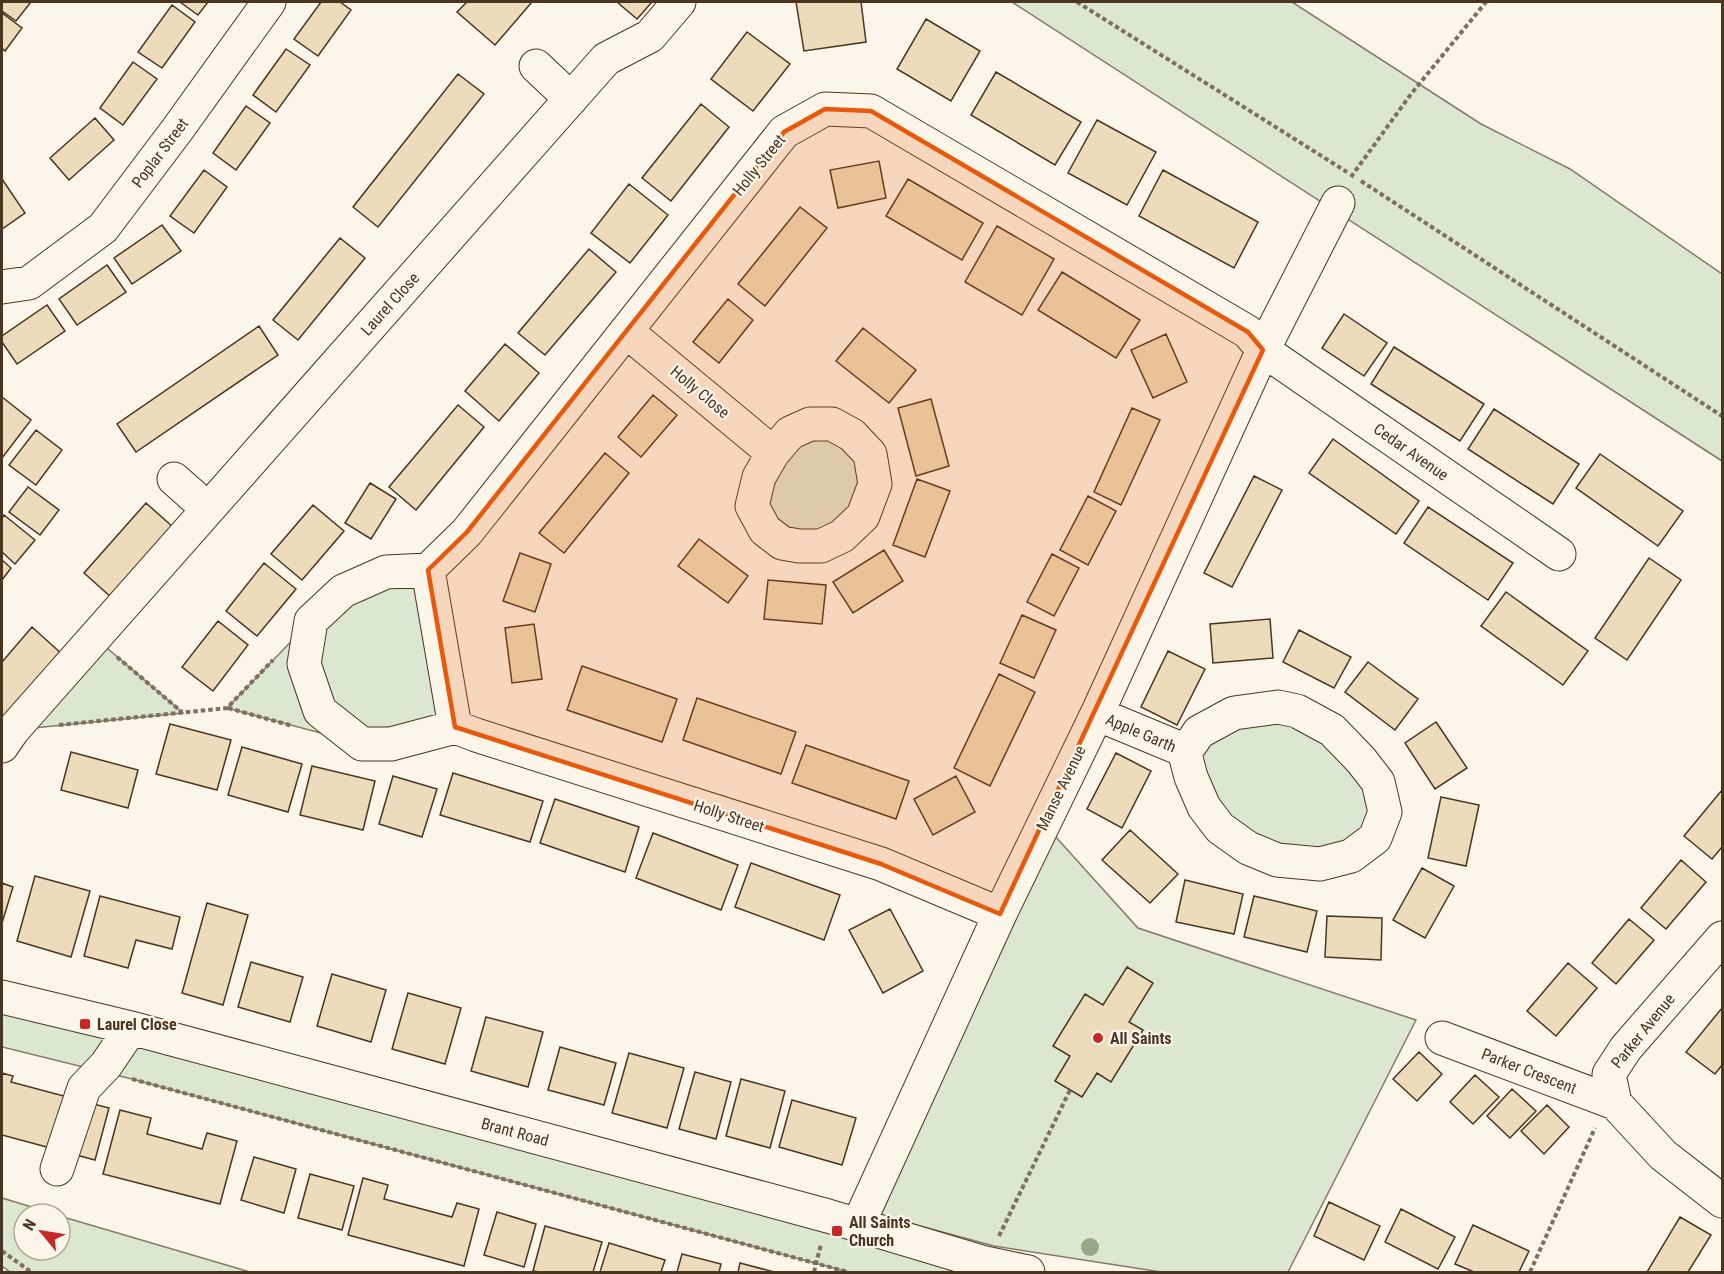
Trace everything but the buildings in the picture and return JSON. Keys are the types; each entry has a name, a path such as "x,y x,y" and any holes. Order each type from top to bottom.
{"street":[{"name":"Poplar Street","path":"15,285 103,228 269,2"},
{"name":"Laurel Close","path":"7,738 606,59 650,36 679,2"},
{"path":"536,66 571,99"},
{"name":"Holly Street","path":"428,570 466,532 784,132 825,109 871,111 1248,332 1263,350"},
{"name":"Manse Avenue","path":"858,1225 1000,914 1097,714 1263,350 1345,189"},
{"name":"Holly Close","path":"626,331 773,453"},
{"name":"Cedar Avenue","path":"1263,350 1558,554"},
{"path":"174,479 208,509"},
{"path":"428,570 455,727 391,744 362,744 320,711 303,664 311,621 343,591 386,572 428,570"},
{"name":"Apple Garth","path":"1278,707 1297,711 1332,730 1361,760 1378,782 1385,812 1375,838 1351,856 1320,864 1277,860 1248,848 1220,828 1204,807 1191,777 1186,751 1200,732 1234,713 1278,707"},
{"name":"Apple Garth","path":"1097,714 1186,751"},
{"name":"Holly Street","path":"455,727 881,864 1000,914"},
{"name":"Parker Avenue","path":"1722,938 1626,1048 1609,1074 1616,1103 1664,1155 1722,1201"},
{"name":"Brant Road","path":"2,997 131,1028 858,1225 985,1263 1028,1272"},
{"path":"57,1169 84,1088 106,1065 131,1028"},
{"name":"Parker Crescent","path":"1442,1038 1616,1103"}],"path":[{"path":"1077,2 1345,189 1722,416"},
{"path":"1345,189 1411,94 1486,2"},
{"path":"7,738 183,712 227,708 311,621"},
{"path":"94,637 183,712"},
{"path":"106,1065 132,1079 848,1272"},
{"path":"985,1263 1070,1090"},
{"path":"1530,1272 1594,1130 1616,1103"},
{"path":"2,1251 32,1272"}],"highlighted area":[{"path":"825,109 871,111 1248,332 1263,350 1000,914 881,864 455,727 428,570 467,532 784,132"}],"green space":[{"path":"1012,2 1292,2 1481,124 1570,169 1722,274 1722,461"},
{"path":"790,433 852,435 863,516 782,543 759,477"},
{"path":"428,570 455,727 362,744 227,708 311,621"},
{"path":"94,637 183,713 13,730"},
{"path":"1278,707 1361,760 1375,838 1277,860 1204,807 1199,732"},
{"path":"1054,835 1138,928 1416,1020 1288,1272 1161,1272 994,1246 876,1214"},
{"path":"2,997 1028,1272 848,1272 132,1079 2,1047"},
{"path":"2,1198 15,1202 12,1202 12,1262 72,1262 72,1220 250,1272 10,1272 2,1266"}],"place":[{"name":"Laurel Close","path":"85,1024"},
{"name":"All Saints","path":"1098,1038"},
{"name":"All Saints Church","path":"837,1231"}]}
